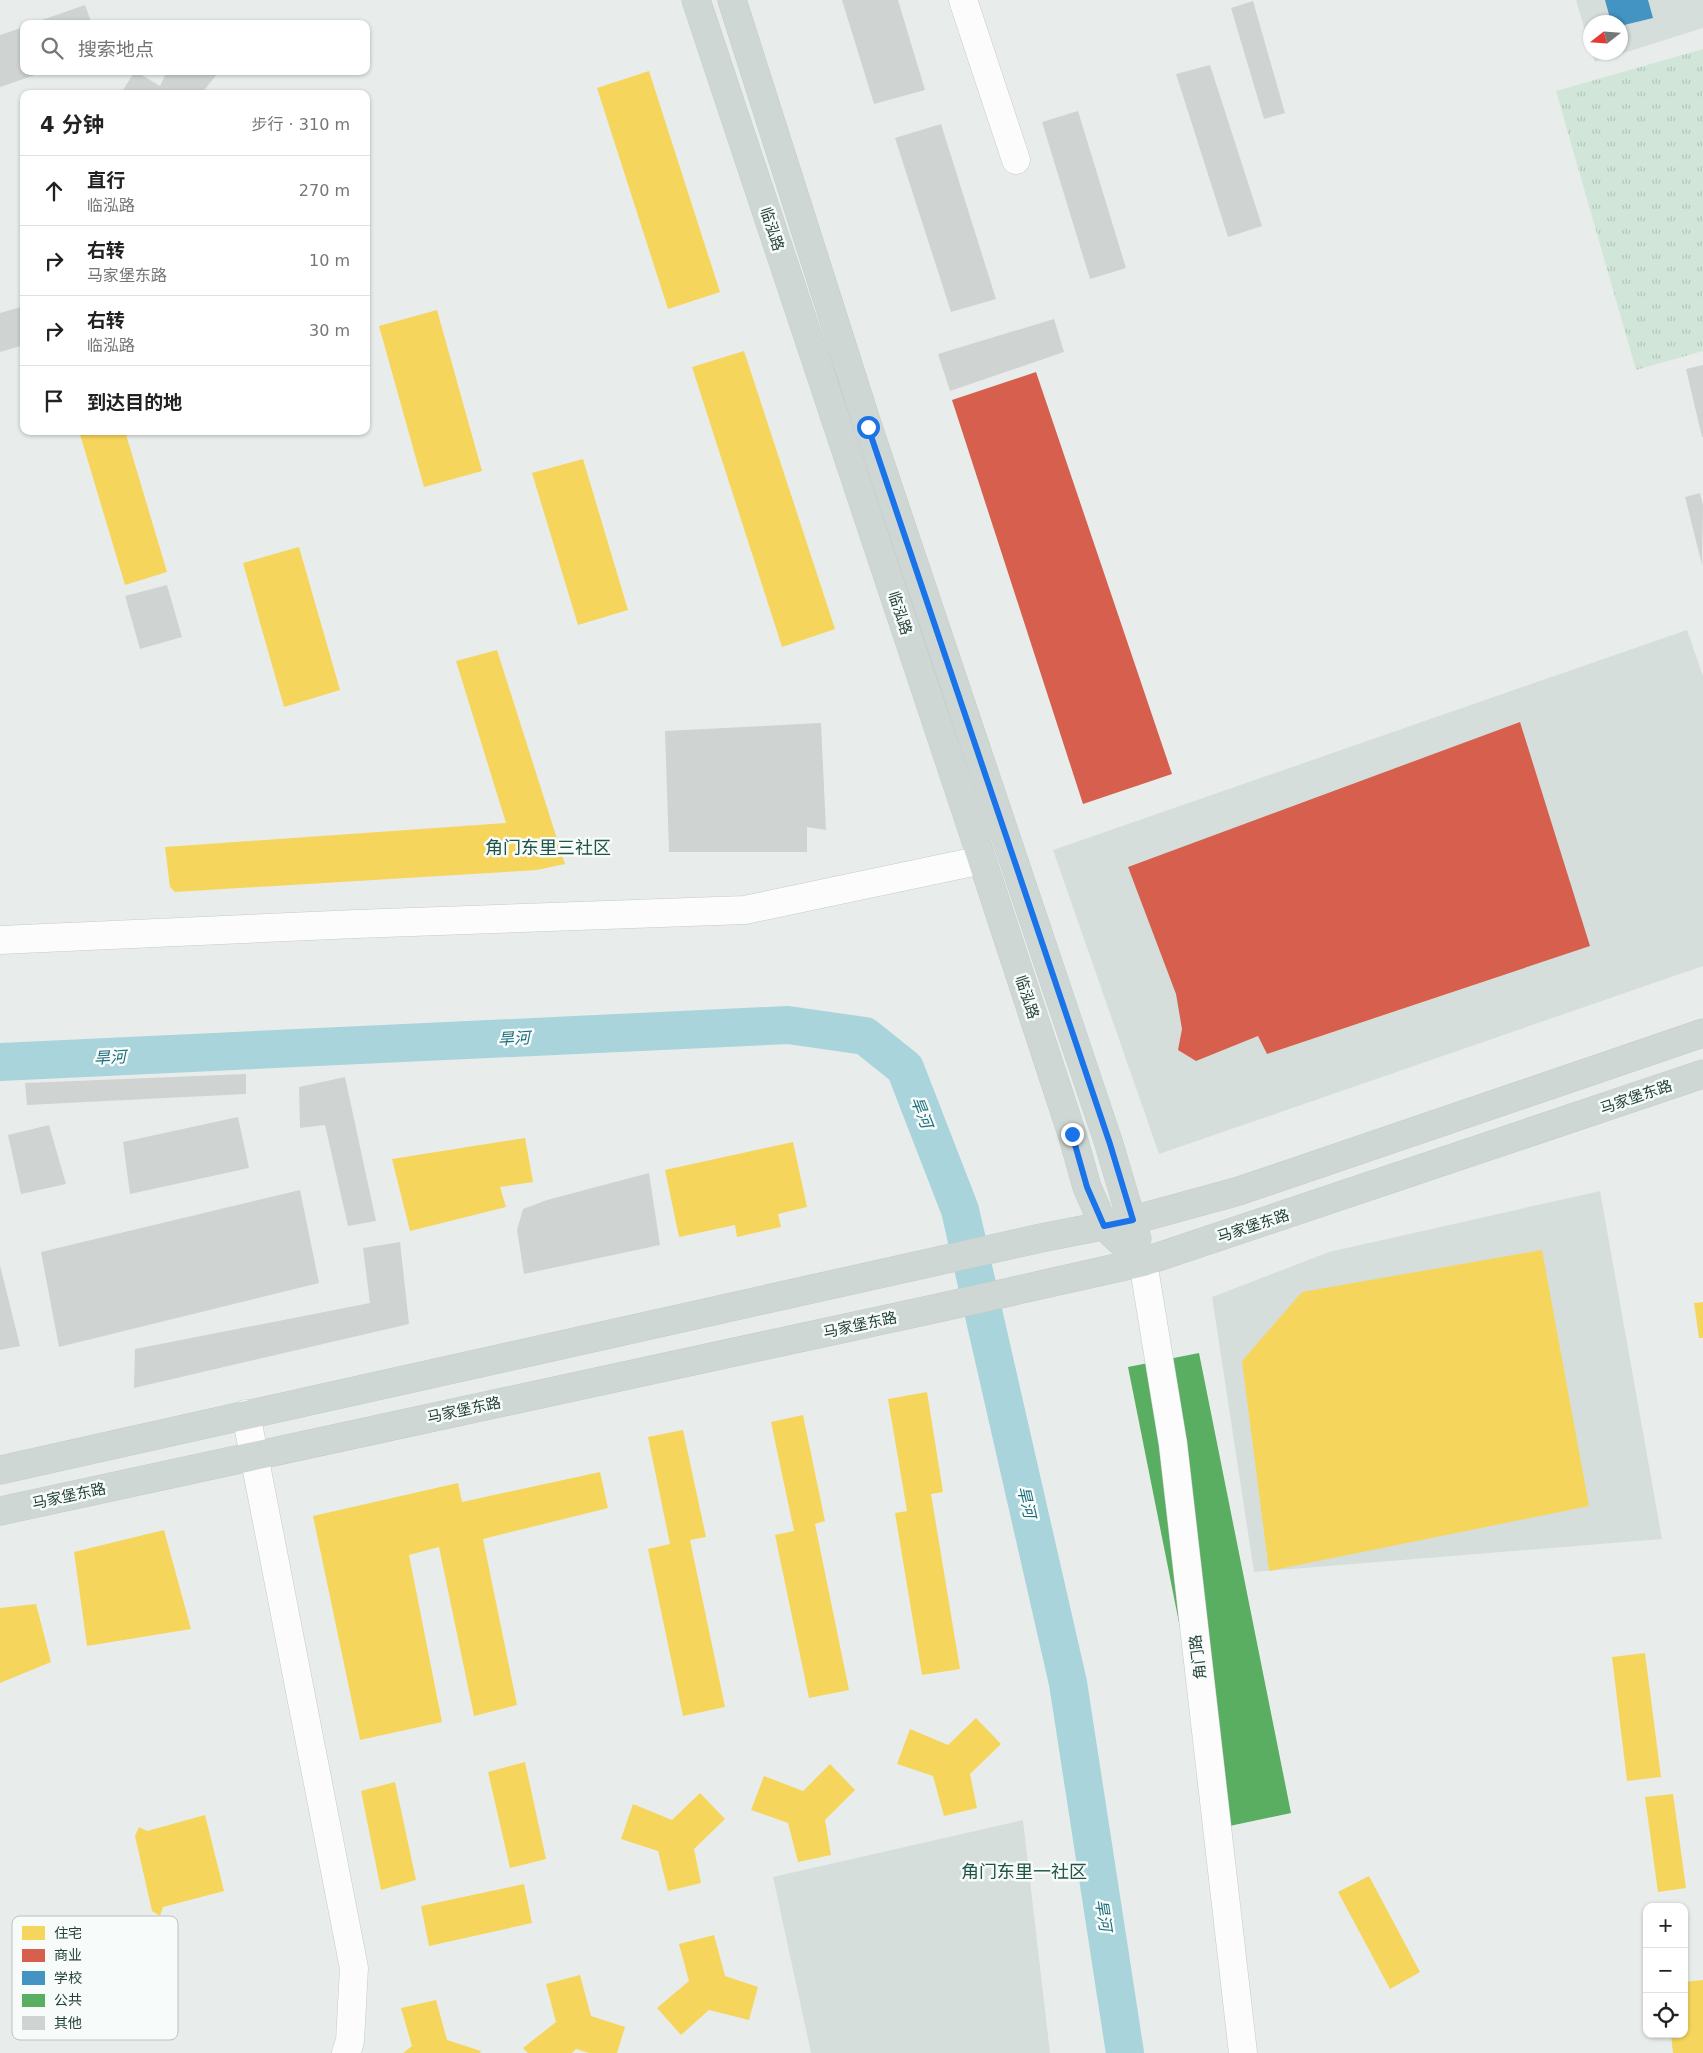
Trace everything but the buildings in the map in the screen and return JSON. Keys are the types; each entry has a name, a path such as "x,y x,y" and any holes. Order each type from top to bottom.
{"main road":[{"name":"临泓路","path":"696,0 982,860 1072,1134 1087,1187 1104,1226"},
{"name":"临泓路","path":"732,0 868,427 1110,1144 1133,1220 1143,1262"},
{"path":"0,1470 1041,1238 1133,1220 1239,1191 1703,1033"},
{"name":"马家堡东路","path":"0,1511 1143,1262 1703,1074"},
{"path":"1104,1226 1143,1262"}],"street":[{"path":"963,0 1016,160"},
{"path":"0,940 356,924 745,910 982,860"},
{"name":"角门路","path":"1143,1262 1173,1444 1243,2053"},
{"path":"246,1414 354,1968 350,2041 346,2053"}],"shaded area":[{"path":"1576,0 1703,0 1703,28 1628,52 1628,15 1583,15 1583,24"},
{"path":"1687,630 1703,676 1703,966 1159,1154 1053,850"},
{"path":"1600,1191 1662,1539 1254,1572 1212,1297 1329,1252"},
{"path":"1023,1820 1050,2053 811,2053 773,1877"}],"green space":[{"path":"1703,49 1703,351 1636,370 1556,91"}],"waterway":[{"name":"旱河","path":"0,1062 788,1025 865,1036 905,1068 960,1210 1068,1683 1125,2053"}],"district":[{"name":"角门东里三社区","path":"548,848"},
{"name":"角门东里一社区","path":"1024,1872"}],"route":[{"path":"868,427 1110,1144 1133,1220 1104,1226 1087,1187 1072,1134"}]}
